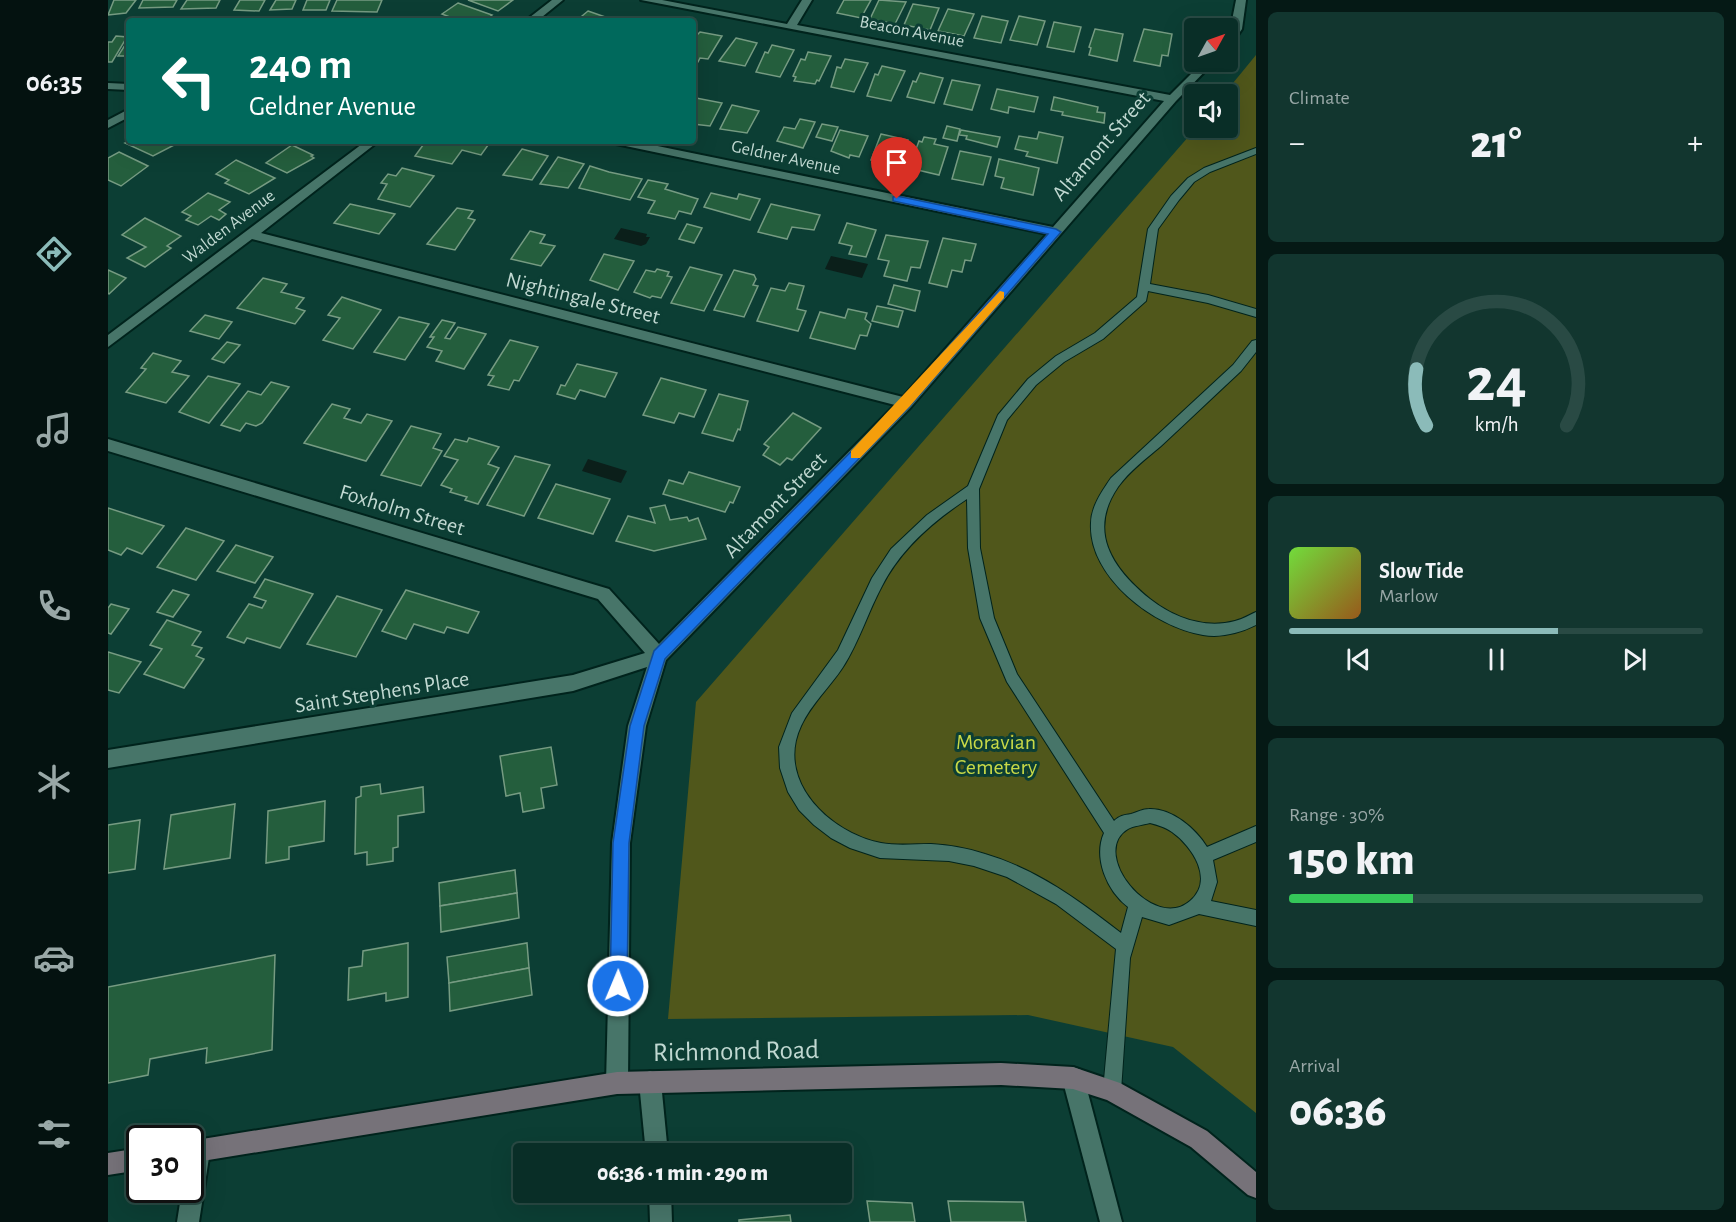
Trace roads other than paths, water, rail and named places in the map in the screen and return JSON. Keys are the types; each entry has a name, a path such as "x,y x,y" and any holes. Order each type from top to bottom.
{"main road":[{"name":"Richmond Road","path":"204,1150 616,1083 1001,1074 1073,1078 1112,1091 1199,1138 1256,1187"},
{"path":"108,1164 126,1162"}],"street":[{"path":"534,18 558,0"},
{"name":"Beacon Avenue","path":"646,0 1172,99"},
{"path":"791,26 807,0"},
{"path":"1238,22 1241,0"},
{"name":"Altamont Street","path":"616,1083 621,843 637,726 659,656 906,403 1172,99 1199,72"},
{"path":"108,86 126,87"},
{"path":"108,125 126,114"},
{"name":"Walden Avenue","path":"108,342 369,144"},
{"name":"Geldner Avenue","path":"631,144 1056,232"},
{"name":"Nightingale Street","path":"250,234 906,403"},
{"name":"Foxholm Street","path":"108,445 603,594 659,656"},
{"name":"Saint Stephens Place","path":"108,759 573,684 659,656"},
{"path":"1073,1078 1111,1222"},
{"path":"650,1082 656,1143"},
{"path":"188,1222 190,1203"},
{"path":"660,1203 661,1222"}],"lane":[{"path":"1112,832 1011,678 987,618 974,548 973,489 1002,418 1032,382 1060,359 1099,336 1142,298 1145,286 1145,266 1153,230 1175,198 1191,180 1207,170 1256,151"},
{"path":"1145,286 1208,299 1256,313"},
{"path":"1256,344 1237,368 1115,481 1104,499 1097,524 1099,543 1107,565 1143,601 1161,613 1202,629 1225,630 1256,618"},
{"path":"973,489 923,523 889,561 848,648 804,706 791,729 787,754 790,778 805,807 822,825 845,840 875,850 959,854 993,864 1042,886 1071,904 1125,946"},
{"path":"1150,816 1167,820 1182,829 1195,841 1204,856 1209,884 1198,906 1186,914 1170,916 1154,913 1137,905 1123,893 1113,878 1107,857 1107,846 1112,832 1122,822 1135,817 1150,816"},
{"path":"1204,856 1256,834"},
{"path":"1112,1091 1125,946 1137,905"},
{"path":"1198,906 1256,918"}],"water":[{"path":"621,228 647,234 646,237 650,237 646,244 641,246 614,239"},
{"path":"831,256 868,264 862,278 825,269"},
{"path":"588,459 627,471 621,483 582,471"}],"park label":[{"name":"Moravian Cemetery","path":"996,754"}]}
